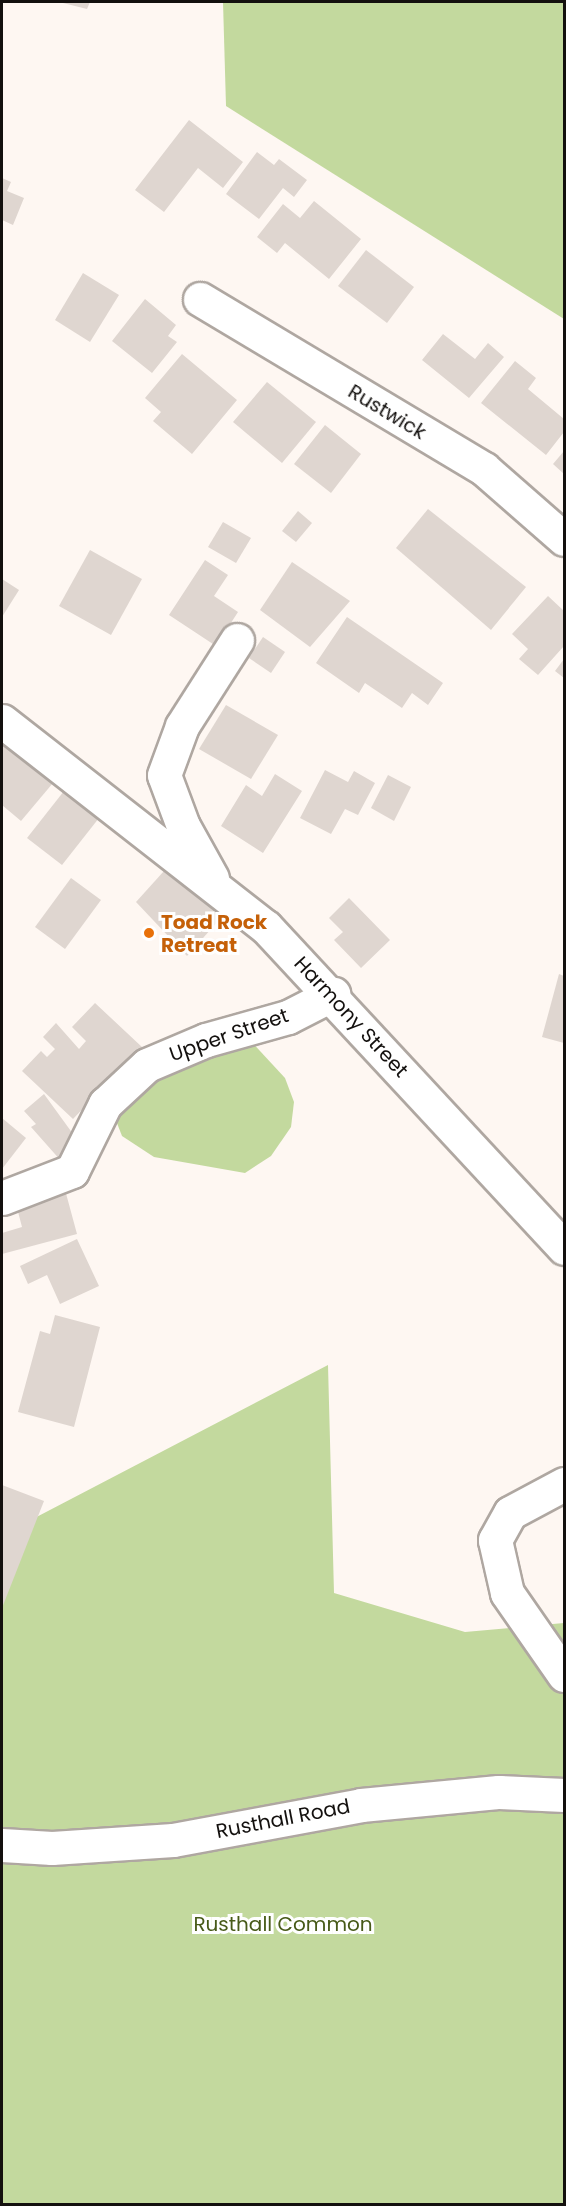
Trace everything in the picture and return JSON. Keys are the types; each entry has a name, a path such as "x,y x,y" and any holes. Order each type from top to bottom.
{"street":[{"name":"Rustwick","path":"200,299 484,470 564,539"},
{"path":"218,890 183,826 164,775 182,726 237,640"},
{"name":"Harmony Street","path":"2,721 266,927 333,994 564,1248"},
{"name":"Upper Street","path":"2,1198 72,1171 105,1104 147,1065 206,1040 288,1017 333,994"},
{"path":"564,1484 510,1513 495,1540 507,1593 564,1675"},
{"name":"Rusthall Road","path":"2,1845 52,1848 173,1840 361,1805 499,1792 564,1795"}],"green space":[{"path":"223,2 564,2 564,319 226,106"},
{"path":"246,1036 285,1078 294,1102 291,1127 271,1156 245,1173 154,1157 122,1136 115,1118 150,1067"},
{"name":"Rusthall Common","path":"328,1365 334,1593 465,1632 564,1623 564,2204 2,2204 2,1535"}],"building":[{"path":"59,2 90,2 87,9"},
{"path":"189,120 243,162 223,188 198,168 164,212 135,190"},
{"path":"257,152 274,165 279,159 307,180 294,197 283,188 259,219 226,194"},
{"path":"2,178 11,182 7,191 24,198 13,225 2,220"},
{"path":"314,201 361,239 329,279 285,243 277,253 257,237 283,204 300,218"},
{"path":"366,250 414,287 387,323 338,286"},
{"path":"83,273 119,295 90,342 55,320"},
{"path":"145,299 176,325 168,336 177,342 152,373 112,341"},
{"path":"443,334 475,359 488,343 504,357 469,398 422,360"},
{"path":"182,354 237,400 192,454 153,421 161,412 145,398"},
{"path":"515,361 536,378 528,389 564,419 564,432 546,455 481,403"},
{"path":"267,382 316,422 282,463 233,422"},
{"path":"325,425 361,454 331,493 294,464"},
{"path":"564,451 564,474 553,464"},
{"path":"428,509 526,587 491,630 396,548"},
{"path":"298,511 312,523 296,542 282,531"},
{"path":"223,522 251,538 236,563 208,547"},
{"path":"90,550 142,579 111,635 59,606"},
{"path":"205,560 228,575 214,596 238,612 216,646 169,615"},
{"path":"292,562 350,601 310,647 260,610"},
{"path":"2,579 19,590 2,617"},
{"path":"548,596 564,611 564,646 538,675 519,659 528,649 512,634"},
{"path":"347,617 443,683 428,705 412,693 402,708 365,683 359,693 316,663"},
{"path":"263,637 285,652 271,673 249,658"},
{"path":"564,659 564,678 555,671"},
{"path":"226,705 278,735 251,779 199,749"},
{"path":"2,730 58,777 21,821 2,805"},
{"path":"325,770 348,782 354,771 375,783 358,815 345,809 331,834 300,818"},
{"path":"275,774 302,791 263,853 221,826 246,785 262,796"},
{"path":"388,775 411,787 394,821 371,808"},
{"path":"64,791 99,818 62,865 27,838"},
{"path":"173,861 228,910 187,956 136,902"},
{"path":"71,878 101,900 65,949 35,927"},
{"path":"349,898 390,940 361,968 334,940 343,932 329,918"},
{"path":"559,974 564,976 564,1043 542,1037"},
{"path":"95,1003 142,1047 73,1119 22,1071 41,1051 47,1057 55,1049 43,1037 56,1023 79,1049 86,1041 72,1027"},
{"path":"44,1094 81,1145 62,1162 31,1127 36,1124 24,1111"},
{"path":"2,1118 26,1138 2,1169"},
{"path":"64,1186 77,1234 2,1254 2,1233 22,1227 17,1208 38,1202 35,1193"},
{"path":"77,1239 99,1286 60,1304 47,1275 28,1284 20,1266"},
{"path":"55,1315 100,1327 74,1427 18,1412 40,1331 50,1334"},
{"path":"2,1485 44,1501 2,1608"}],"place":[{"name":"Toad Rock Retreat","path":"149,933"}]}
